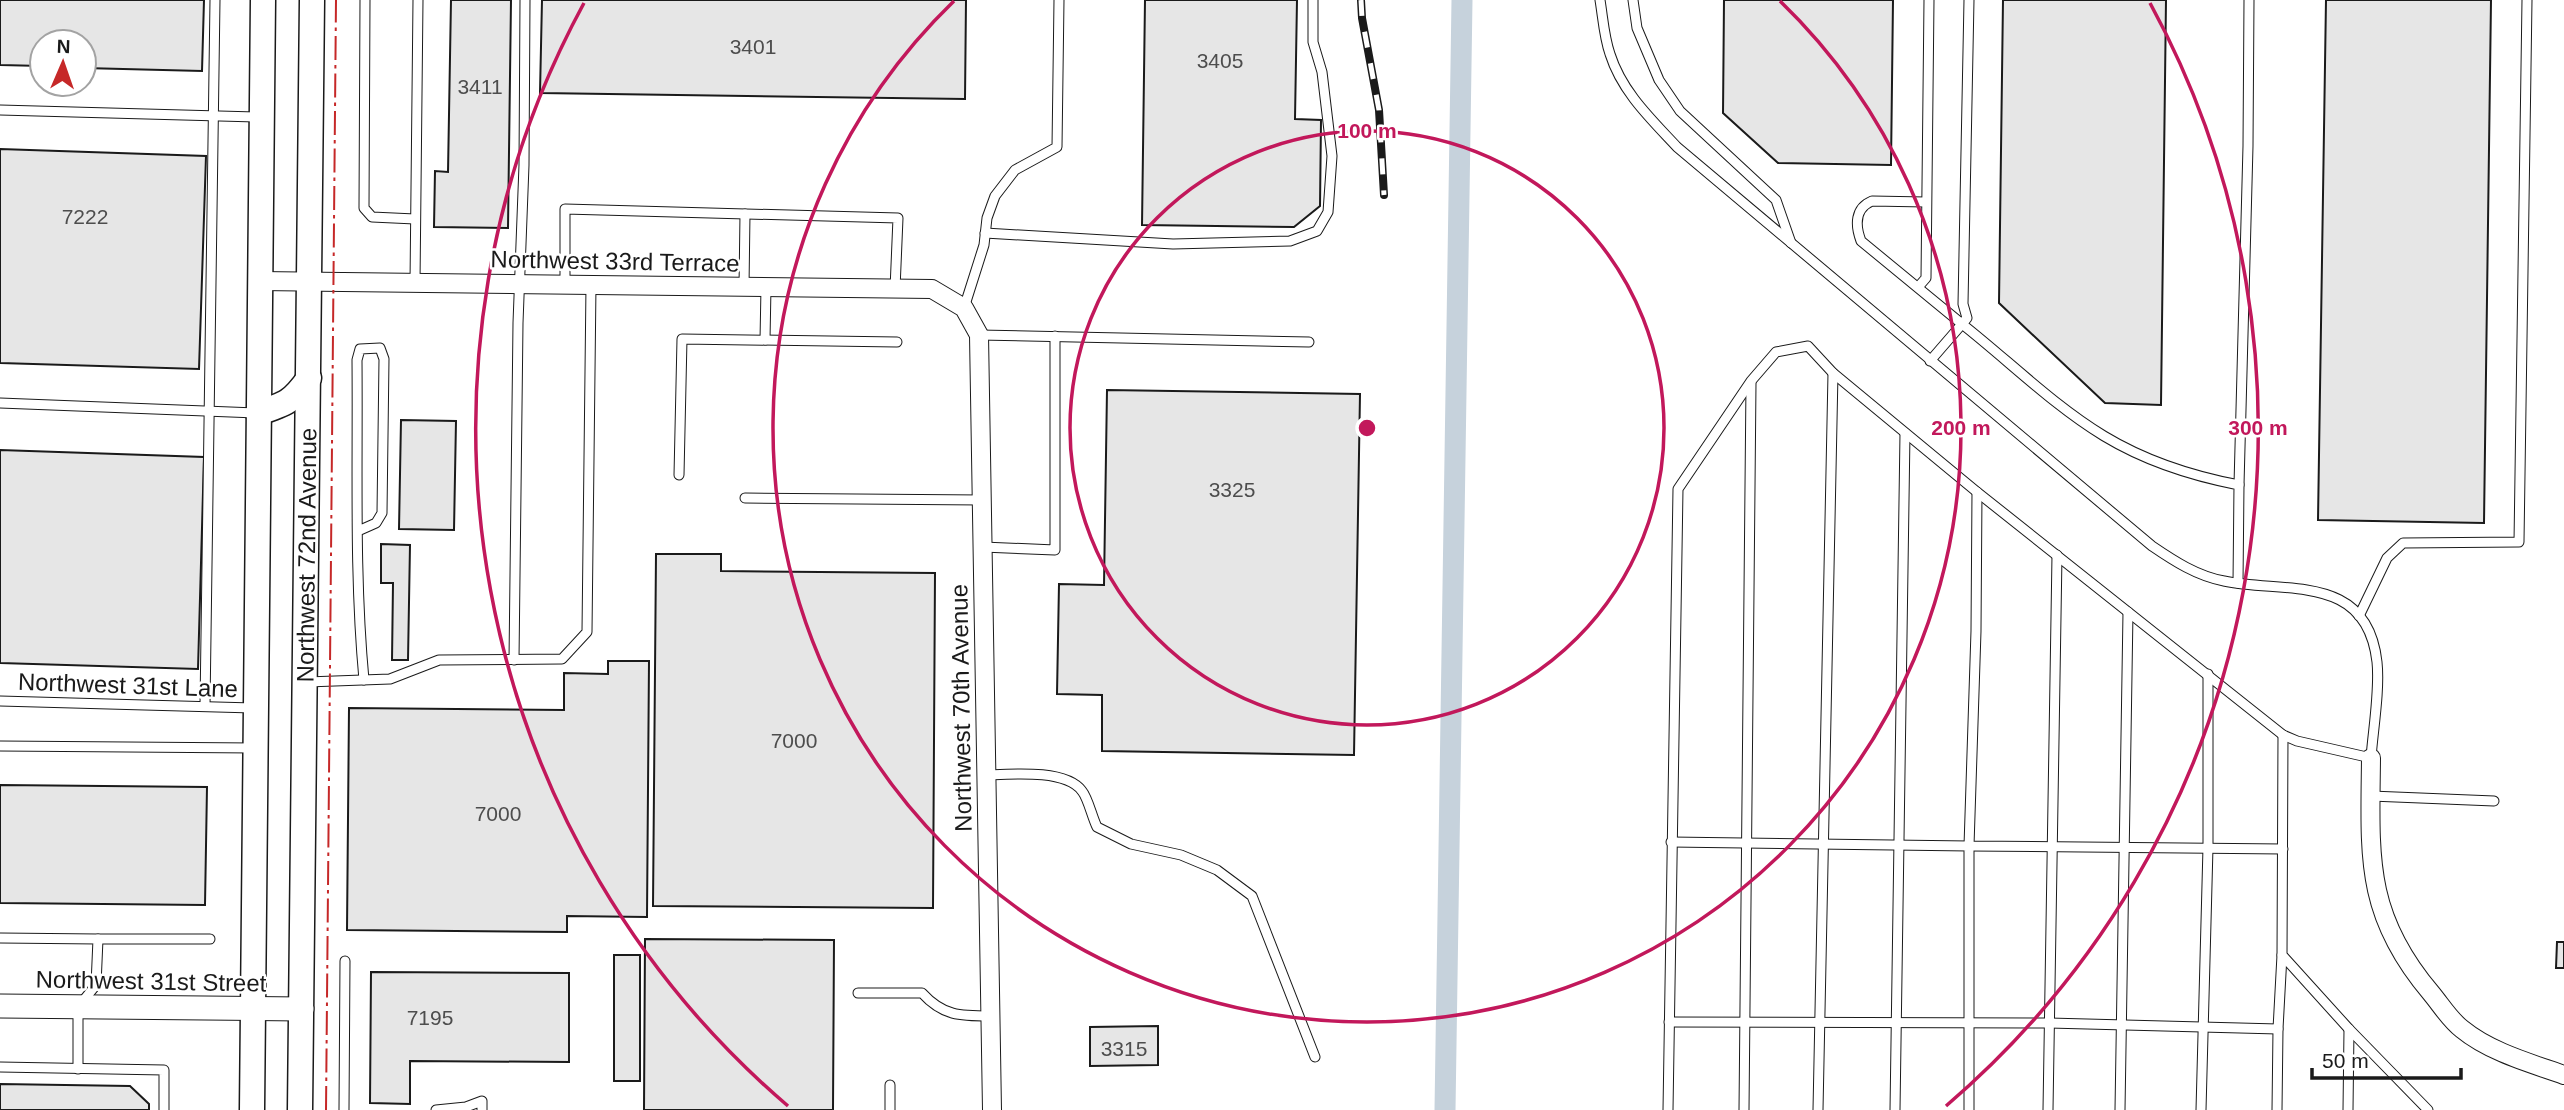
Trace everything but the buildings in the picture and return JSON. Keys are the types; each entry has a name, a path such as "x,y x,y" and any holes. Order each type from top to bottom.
{"main road":[{"name":"Northwest 72nd Avenue","path":"252,1110 264,0"},
{"name":"Northwest 72nd Avenue","path":"300,1110 312,0"},
{"path":"258,413 280,406 295,397 309,378"}],"street":[{"name":"Northwest 33rd Terrace","path":"259,281 932,289 964,309"},
{"name":"Northwest 70th Avenue","path":"964,309 979,335 992,1110"},
{"path":"2371,758 2371,854 2375,886 2391,933 2409,967 2461,1029 2487,1044 2564,1075"},
{"name":"Northwest 31st Street","path":"0,1006 302,1009"}],"lane":[{"path":"205,706 215,0"},
{"path":"365,0 364,208 372,217 415,219"},
{"path":"415,283 418,0"},
{"path":"514,660 525,0"},
{"path":"964,309 995,196 1006,180 1029,161 1057,147 1059,0"},
{"path":"985,233 1173,244 1290,241 1317,231 1328,212 1332,156 1322,72 1313,42 1313,0"},
{"path":"1600,0 1609,54 1624,86 1642,110 1677,147 2152,546 2194,571 2238,583 2307,589 2342,602 2360,616 2373,642 2377,664 2371,758 2297,741 2283,735 1977,492 1833,373 1808,346 1776,352 1751,381 1678,489 1668,1110"},
{"path":"1633,0 1637,28 1659,80 1679,111 1776,200 1792,244"},
{"path":"1919,286 1926,278 1929,0"},
{"path":"1930,361 1967,318 1963,303 1969,0"},
{"path":"2238,583 2249,0"},
{"path":"2360,616 2387,558 2403,543 2519,542 2527,0"},
{"path":"0,110 262,117"},
{"path":"1926,202 1872,201 1864,204 1858,218 1861,241 1919,286 2049,396 2105,437 2168,467 2239,485"},
{"path":"565,285 565,209 898,218 895,289"},
{"path":"744,287 745,214"},
{"path":"306,682 390,679 439,660 562,659 587,632 591,285"},
{"path":"765,340 766,287"},
{"path":"979,335 1309,342"},
{"path":"983,547 1055,550 1055,336"},
{"path":"679,475 682,339 897,342"},
{"path":"358,531 376,523 382,513 384,359 380,348 360,349 357,360 358,531 359,631 364,680"},
{"path":"1818,1110 1833,373"},
{"path":"1744,1110 1751,381"},
{"path":"0,403 258,413"},
{"path":"1895,1110 1905,433"},
{"path":"1969,1110 1969,846 1976,631 1977,492"},
{"path":"745,498 982,500"},
{"path":"2048,1110 2057,555"},
{"path":"2120,1110 2128,612"},
{"path":"2201,1110 2208,847 2208,674"},
{"name":"Northwest 31st Lane","path":"0,701 255,708"},
{"path":"2277,1110 2282,954 2283,735"},
{"path":"0,746 255,748"},
{"path":"986,775 1030,774 1069,780 1083,791 1097,827 1131,844 1181,856 1217,870 1252,895 1315,1057"},
{"path":"2371,796 2494,801"},
{"path":"1671,842 2283,849"},
{"path":"0,938 210,939"},
{"path":"78,1069 78,1007 96,985 98,939"},
{"path":"2282,954 2349,1029 2428,1110"},
{"path":"344,1110 345,961"},
{"path":"858,993 922,993 933,1005 957,1016 990,1016"},
{"path":"1669,1022 2049,1023 2278,1029"},
{"path":"2348,1110 2349,1029"},
{"path":"0,1067 164,1070 164,1110"},
{"path":"890,1085 890,1110"},
{"path":"436,1110 466,1107 482,1101 482,1110"}],"waterway":[{"path":"1445,1110 1462,0"}],"railway":[{"path":"1361,0 1379,110 1384,195"}],"power":[{"path":"326,1110 336,0"}]}
